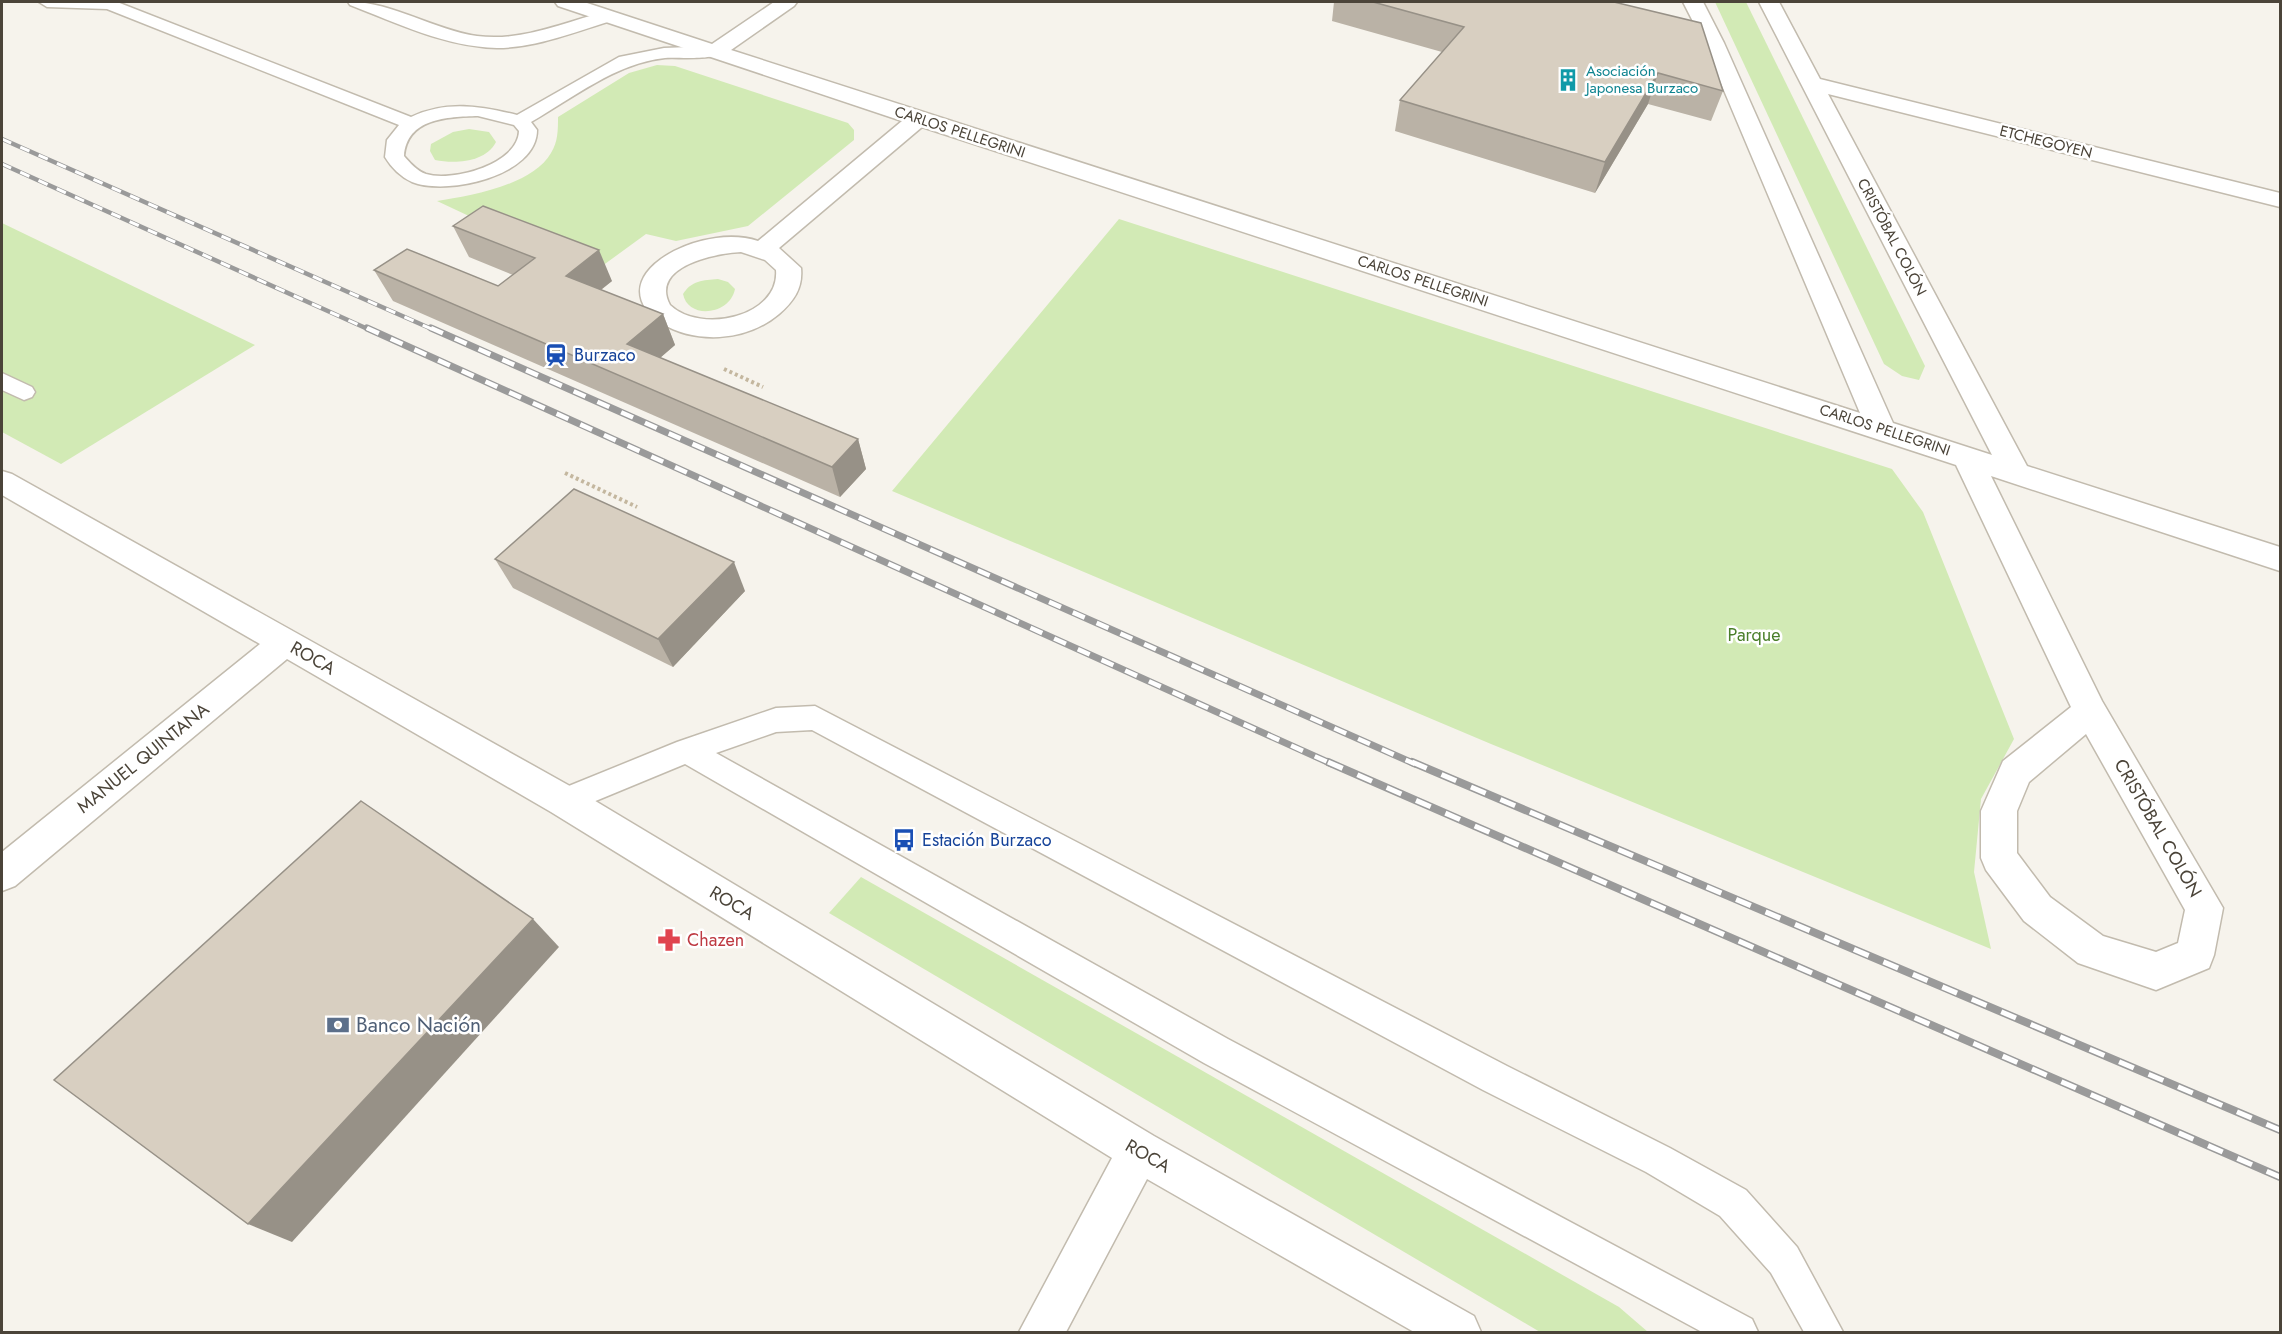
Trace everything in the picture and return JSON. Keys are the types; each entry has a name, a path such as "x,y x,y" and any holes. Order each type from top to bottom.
{"street":[{"name":"CARLOS PELLEGRINI","path":"566,2 918,119 2280,559"},
{"path":"715,51 787,2"},
{"path":"1693,2 1714,43 1881,429"},
{"name":"CRISTÓBAL COLÓN","path":"1769,2 2016,473"},
{"name":"ETCHEGOYEN","path":"1811,83 2280,200"},
{"path":"764,248 918,119"},
{"path":"743,244 764,248 778,255 788,266 791,279 787,292 777,304 761,316 730,326 696,329 677,324 661,315 653,302 654,287 661,273 677,260 697,250 720,245 743,244"},
{"name":"CRISTÓBAL COLÓN","path":"1966,456 2090,711 2204,908 2195,955 2156,971 2092,950 2037,909 1999,858 2000,811 2015,772 2090,711"},
{"name":"ROCA","path":"2,482 564,801 1139,1151 1458,1332"},
{"name":"MANUEL QUINTANA","path":"2,874 285,642"},
{"path":"1042,1332 1139,1151"}],"lane":[{"path":"47,2 107,3 412,124"},
{"path":"356,2 458,39 483,42 518,41 538,37 608,16"},
{"path":"520,121 625,61 663,53 715,51"},
{"path":"464,111 503,115 520,121 528,130 526,144 511,160 483,174 450,181 423,179 407,171 394,157 396,139 412,124 429,117 464,111"},
{"path":"2,381 24,392"},
{"path":"564,801 687,751 776,720 815,718 1495,1078 1658,1160 1733,1203 1784,1260 1824,1332"},
{"path":"687,751 1216,1052 1739,1332"}],"path":[{"path":"565,473 637,507"}],"green space":[{"path":"1715,2 1746,2 1925,366 1919,380 1902,376 1884,364"},
{"path":"657,65 675,66 848,123 854,130 854,140 748,226 676,241 646,234 598,269 503,232 437,201 500,187 530,173 542,164 555,145 558,117 629,73"},
{"path":"469,129 489,132 496,142 491,149 477,158 460,162 435,160 430,151 431,144 453,132"},
{"name":"Parque","path":"1119,219 1892,469 1923,512 2014,739 1981,799 1974,872 1991,949 1491,744 892,491"},
{"path":"2,223 255,345 61,464 2,432"},
{"path":"718,279 728,282 735,289 732,298 725,304 718,309 700,311 686,302 683,294 690,286 702,281"},
{"path":"861,877 1619,1307 1648,1332 1540,1332 829,913"}],"building":[{"name":"Asociación Japonesa Burzaco","path":"1373,2 1614,2 1701,23 1723,91 1658,73 1605,162 1400,100 1464,27"},
{"path":"483,206 599,250 566,276 663,314 627,344 858,439 832,467 374,270 407,249 498,286 535,258 453,226"},
{"path":"574,489 734,562 658,639 495,559"},
{"name":"Banco Nación","path":"361,801 533,919 248,1224 54,1080"}],"railway":[{"path":"2,139 434,330"},
{"path":"2,164 370,330"},
{"path":"367,328 1332,764"},
{"path":"431,328 1415,764"},
{"path":"1328,762 2280,1177"},
{"path":"1412,762 2280,1130"}],"place":[{"name":"Asociación Japonesa Burzaco","path":"1568,80"},
{"name":"Burzaco","path":"556,355"},
{"name":"Estación Burzaco","path":"904,840"},
{"name":"Chazen","path":"669,940"},
{"name":"Banco Nación","path":"338,1025"}]}
